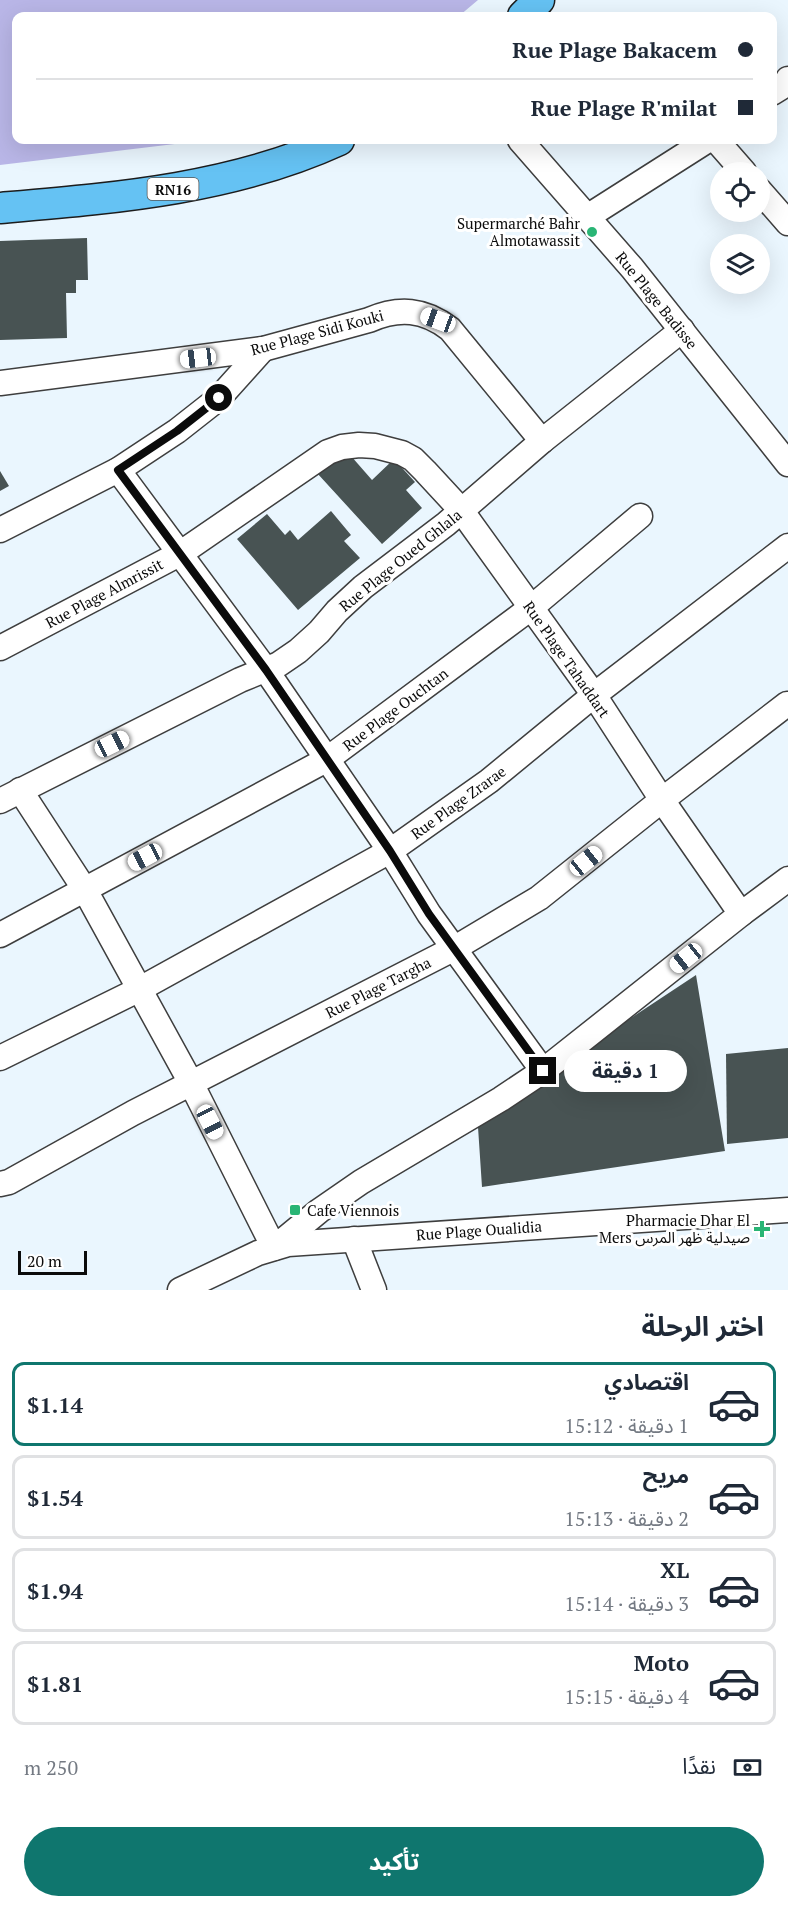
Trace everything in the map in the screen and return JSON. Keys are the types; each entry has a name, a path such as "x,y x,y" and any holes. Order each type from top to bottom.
{"main road":[{"path":"527,12 539,0"},
{"name":"RN16","path":"0,208 154,193 193,186 258,170 328,144"}],"street":[{"name":"Rue Plage Badisse","path":"523,144 682,330 779,436 788,464"},
{"path":"587,217 702,144"},
{"path":"720,144 735,162"},
{"path":"770,203 788,223"},
{"name":"Rue Plage Sidi Kouki","path":"0,383 263,350 369,320 382,314 408,311 438,320 450,329 542,441"},
{"name":"Rue Plage Oued Ghlala","path":"10,796 240,680 279,664 309,642 355,595 446,524 542,441 682,330"},
{"path":"0,530 118,470 219,398 263,350"},
{"name":"Rue Plage Tahaddart","path":"359,445 394,449 412,459 461,510 594,694 662,800 741,914"},
{"name":"Rue Plage Almrissit","path":"0,648 181,553 319,457 342,447 359,445"},
{"path":"118,470 266,670 390,851 429,914 543,1071"},
{"name":"Rue Plage Ouchtan","path":"0,935 326,760 532,608 640,516"},
{"name":"Rue Plage Zrarae","path":"0,1058 138,990 390,851 489,781 594,694 788,546"},
{"name":"Rue Plage Targha","path":"0,1184 9,1182 191,1083 455,948 539,898 787,704"},
{"path":"10,796 85,890 191,1083 274,1248 319,1211 361,1182 501,1099 543,1071 788,879"},
{"name":"Rue Plage Oualidia","path":"180,1290 258,1253 288,1244 788,1210"},
{"path":"354,1239 374,1290"}],"shaded area":[{"path":"0,0 478,0 464,12 12,12 12,144 175,144 0,165"}],"building":[{"path":"87,238 88,280 76,280 76,293 66,293 67,338 0,340 0,241"},
{"path":"344,448 372,480 394,459 415,482 406,490 422,508 382,544 317,473"},
{"path":"0,471 9,486 0,491"},
{"path":"331,511 351,535 344,541 360,558 298,610 237,539 267,514 285,535 290,530 298,540"},
{"path":"696,975 725,1151 482,1187 477,1112 513,1096"},
{"path":"788,1048 788,1138 727,1144 726,1054"}],"place":[{"name":"Supermarché Bahr Almotawassit","path":"592,232"},
{"name":"Cafe Viennois","path":"295,1210"},
{"name":"Pharmacie Dhar El Mers صيدلية ظهر المرس","path":"762,1229"}],"route":[{"path":"219,398 177,431 118,470 266,670 390,851 429,914 543,1071"}]}
